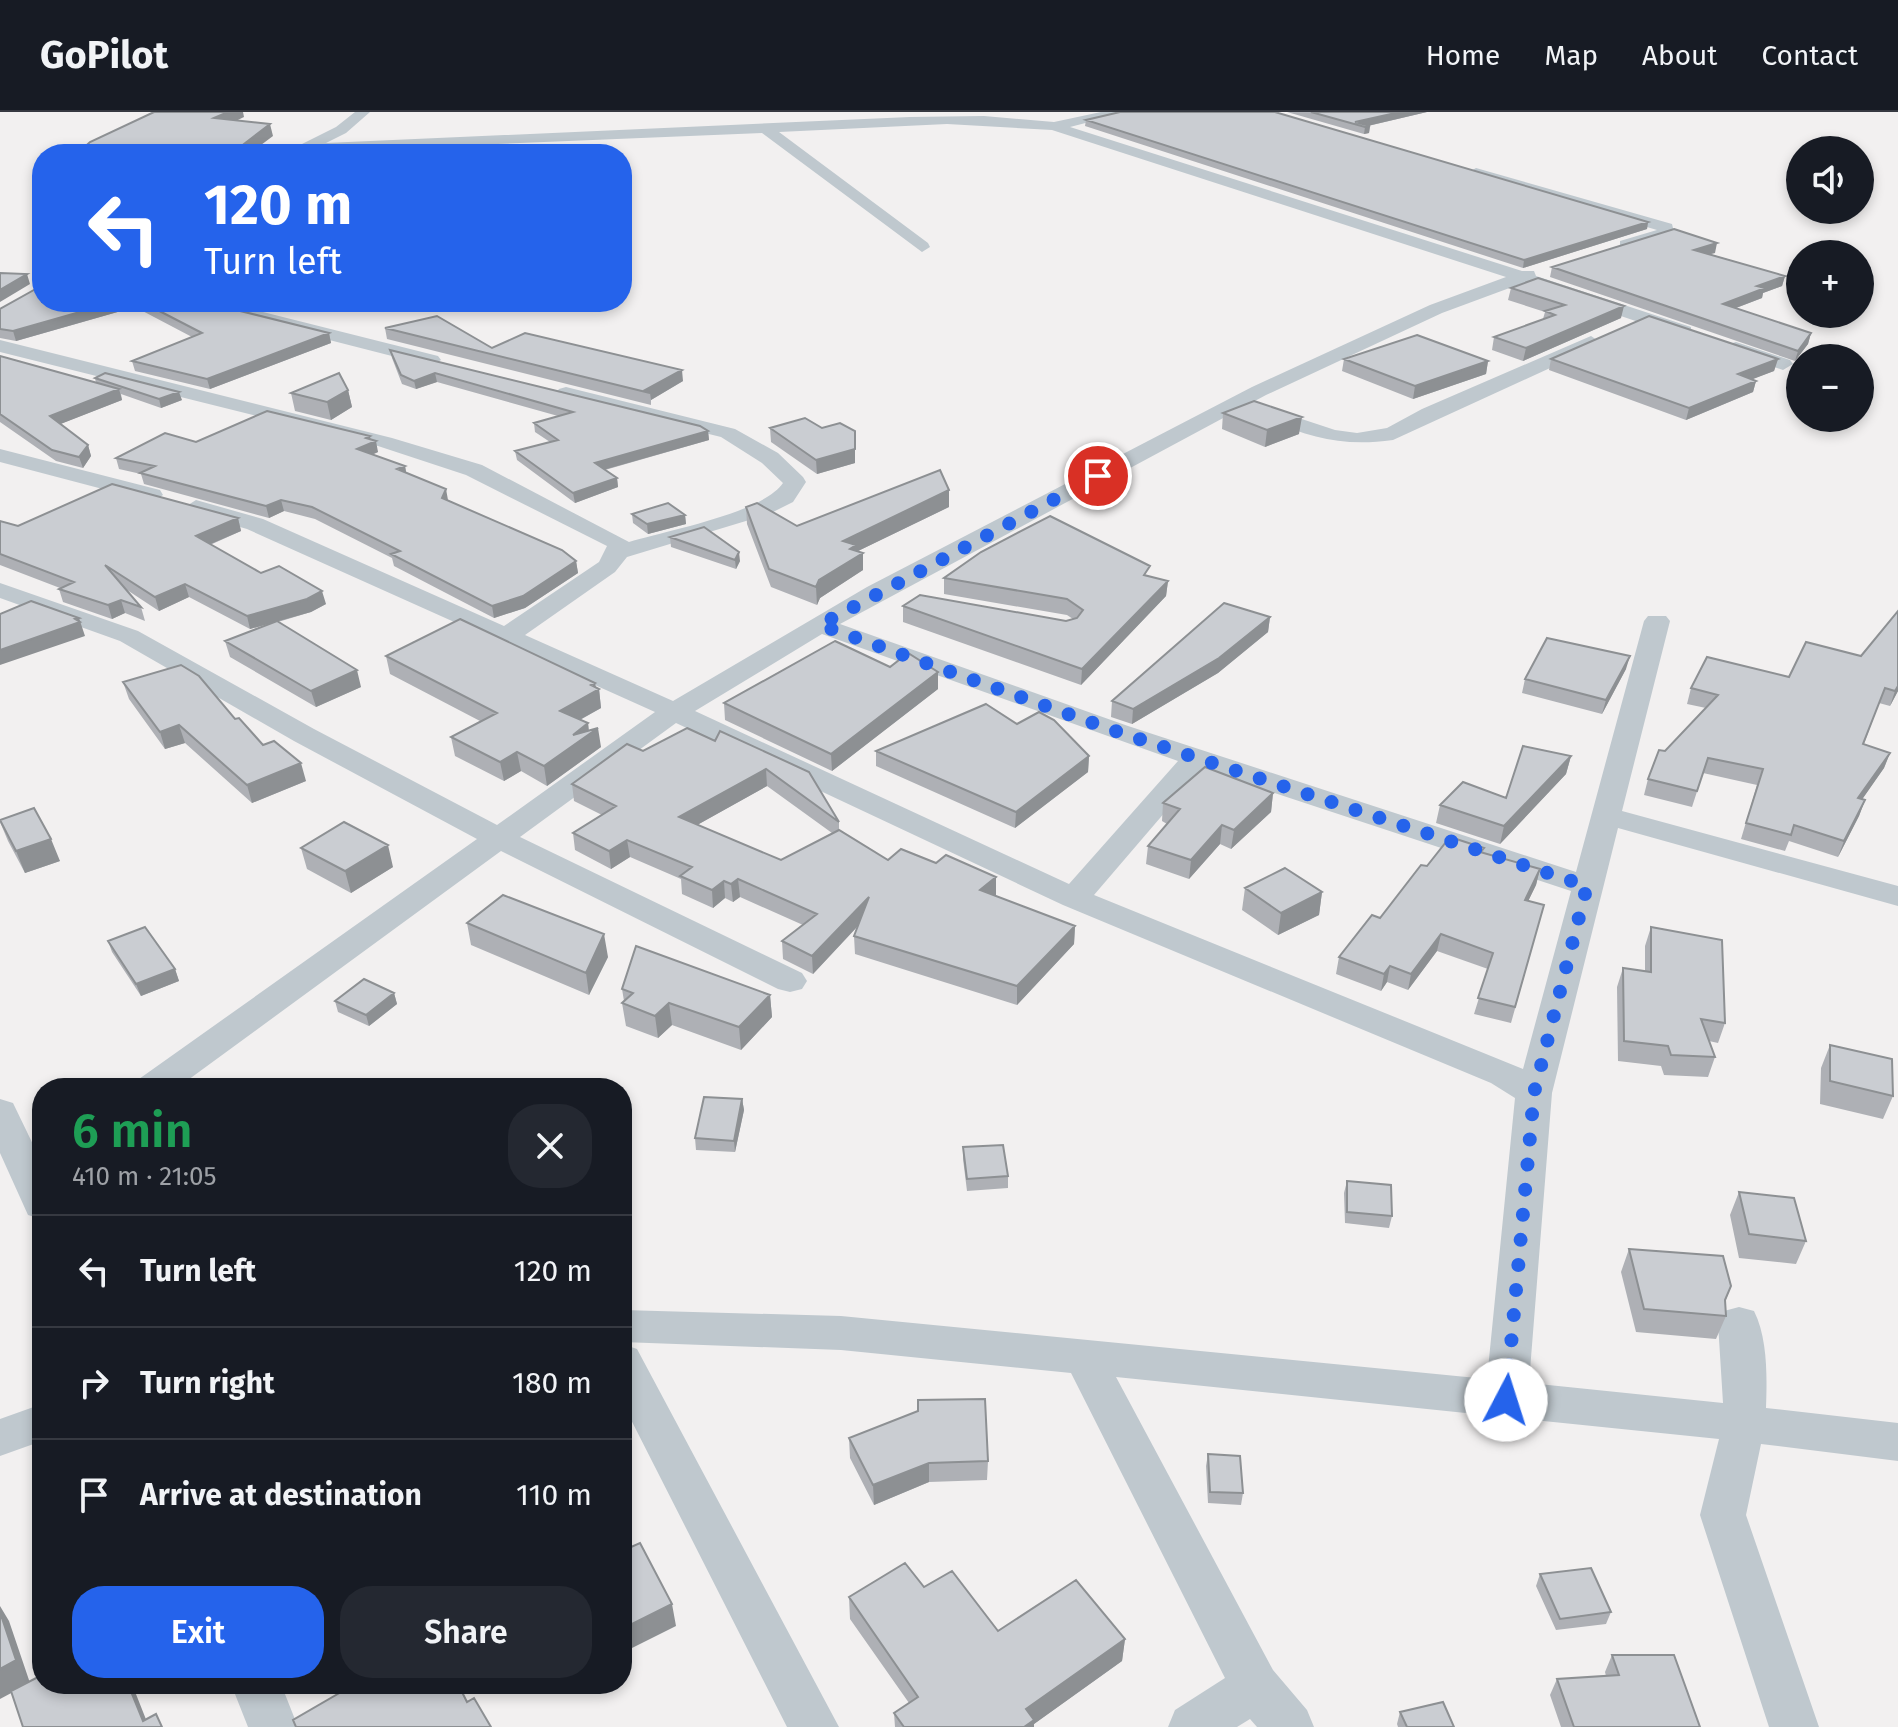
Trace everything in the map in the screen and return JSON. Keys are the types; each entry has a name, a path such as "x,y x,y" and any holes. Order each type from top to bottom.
{"street":[{"path":"310,144 341,130 363,112"},
{"path":"1054,126 1121,112"},
{"path":"444,144 765,129 972,114 1018,116 1523,277 1783,364"},
{"path":"765,129 922,247"},
{"path":"1463,169 1666,227 1666,232 1614,248"},
{"path":"166,1078 673,712 876,592 1237,403 1436,309 1553,267"},
{"path":"241,312 457,367"},
{"path":"1237,403 1332,436 1357,439 1393,434 1429,413 1645,318"},
{"path":"0,346 385,442 474,470 618,543 619,552"},
{"path":"508,635 607,567 619,552 761,509 785,497 795,482 770,458 728,433 550,389"},
{"path":"0,455 255,524 508,635 1074,898 1504,1074 1534,1093"},
{"path":"0,590 129,636 304,735 499,838 790,981"},
{"path":"876,592 921,600"},
{"path":"1506,1400 1534,1093 1657,621"},
{"path":"820,625 1196,758 1587,886"},
{"path":"1074,898 1196,758"},
{"path":"1606,816 1898,896"},
{"path":"0,1112 32,1172"},
{"path":"1739,1323 1746,1382 1744,1424 1723,1515 1794,1727"},
{"path":"632,1326 841,1333 1898,1442"},
{"path":"1085,1359 1255,1687 1289,1727"},
{"path":"632,1380 814,1727"},
{"path":"0,1438 32,1426"},
{"path":"1193,1727 1255,1687"},
{"path":"260,1694 273,1727"}],"building":[{"path":"154,112 228,112 214,118 270,124 244,144 88,144"},
{"path":"1120,112 1275,112 1648,222 1524,260 1086,120"},
{"path":"1311,112 1400,112 1355,122 1370,126 1365,127"},
{"path":"1674,229 1717,243 1694,250 1785,276 1757,286 1765,288 1723,304 1786,325 1786,328 1811,333 1803,344 1786,344 1786,347 1552,267"},
{"path":"0,273 27,274 0,290"},
{"path":"1538,278 1624,306 1526,348 1494,337 1555,315 1545,311 1565,305 1511,288"},
{"path":"32,291 32,312 80,312 13,331 0,329 0,309"},
{"path":"161,312 244,312 329,333 207,379 132,361 202,333"},
{"path":"437,316 492,348 525,333 682,370 645,390 650,393 385,328"},
{"path":"1649,316 1778,359 1738,374 1756,381 1689,408 1551,359"},
{"path":"1417,335 1488,361 1415,386 1344,359"},
{"path":"390,350 700,426 708,431 595,463 617,478 573,493 515,451 558,440 534,423 573,412 435,373 414,381 401,375"},
{"path":"0,356 119,389 50,416 88,445 79,457 52,450 0,414"},
{"path":"105,373 179,392 159,399 95,378"},
{"path":"339,373 348,390 327,402 291,393"},
{"path":"1254,401 1302,417 1267,430 1223,413"},
{"path":"267,411 370,436 366,438 376,441 357,449 405,466 397,469 446,489 442,498 562,550 576,561 523,596 492,606 391,554 400,551 312,507 281,500 266,506 140,473 155,466 116,458 165,433 196,442"},
{"path":"805,418 822,428 840,423 855,431 855,449 816,460 770,428"},
{"path":"940,470 949,490 843,541 856,545 850,549 863,553 819,580 816,587 769,569 746,507 757,503 797,526"},
{"path":"112,484 238,518 196,536 261,573 279,566 322,591 307,599 247,616 185,584 155,597 105,565 141,607 121,600 108,605 59,589 74,582 0,554 0,521 18,526"},
{"path":"668,503 685,515 647,524 632,514"},
{"path":"1050,516 1150,566 1144,575 1168,581 1082,669 903,606 920,595 1066,621 1077,618 1083,610 1067,599 944,578 981,552"},
{"path":"704,527 739,552 735,560 670,537"},
{"path":"31,601 79,618 75,619 80,622 0,650 0,614"},
{"path":"1224,603 1270,617 1219,658 1133,709 1112,701"},
{"path":"1898,611 1898,686 1895,691 1885,688 1863,744 1890,753 1858,798 1865,800 1844,841 1794,825 1791,835 1746,823 1763,769 1708,758 1697,791 1648,779 1659,750 1665,751 1718,695 1691,688 1707,657 1789,677 1806,642 1861,656"},
{"path":"460,619 595,683 591,685 599,689 560,711 588,723 573,735 598,728 544,766 517,752 500,762 451,737 497,713 386,656"},
{"path":"277,621 357,670 311,691 225,641"},
{"path":"1547,638 1630,656 1606,700 1525,679"},
{"path":"835,641 890,667 908,653 938,672 831,754 724,703"},
{"path":"181,665 199,676 235,719 239,718 263,745 274,741 301,763 247,785 179,725 160,732 123,682"},
{"path":"986,704 1017,724 1039,712 1054,720 1089,756 1016,812 876,751"},
{"path":"687,728 715,741 720,731 809,772 839,822 766,769 679,817 781,860 839,830 888,860 901,849 936,863 946,855 996,877 980,890 1075,926 1017,986 854,936 869,897 812,956 782,941 817,914 738,879 731,884 724,881 712,890 680,876 692,867 627,840 609,851 573,833 616,806 572,784 627,744 643,751"},
{"path":"1523,746 1571,756 1504,826 1440,805 1463,782 1506,798"},
{"path":"1205,767 1273,793 1234,830 1222,825 1191,860 1148,846 1180,809 1163,803"},
{"path":"34,808 51,839 16,851 0,820"},
{"path":"344,822 388,845 345,871 301,848"},
{"path":"1450,837 1484,848 1480,852 1540,869 1525,900 1544,905 1515,1007 1478,998 1493,953 1441,934 1411,974 1390,966 1384,974 1339,957 1372,915 1380,918 1421,865 1427,866"},
{"path":"1285,868 1322,892 1281,913 1245,888"},
{"path":"503,895 604,934 586,973 467,923"},
{"path":"145,927 175,969 136,984 108,941"},
{"path":"1651,927 1722,940 1725,1023 1701,1019 1715,1057 1671,1055 1668,1046 1624,1041 1623,968 1651,972"},
{"path":"636,946 770,995 739,1027 669,1003 655,1016 622,1003 633,993 622,989"},
{"path":"364,979 394,993 366,1015 335,1001"},
{"path":"1830,1045 1892,1059 1893,1096 1830,1081"},
{"path":"704,1097 742,1099 734,1141 695,1138"},
{"path":"1003,1145 1008,1176 967,1179 963,1147"},
{"path":"1347,1181 1391,1185 1392,1216 1347,1212"},
{"path":"1739,1192 1794,1198 1806,1241 1749,1234"},
{"path":"1629,1249 1723,1256 1731,1286 1725,1300 1726,1316 1644,1309"},
{"path":"985,1399 988,1461 929,1463 873,1485 849,1438 918,1411 918,1400"},
{"path":"1208,1454 1240,1456 1243,1493 1210,1492"},
{"path":"640,1543 672,1604 632,1624 632,1547"},
{"path":"905,1563 924,1587 952,1571 998,1631 1076,1580 1125,1639 1026,1709 1034,1720 1024,1727 904,1727 894,1713 918,1697 849,1597"},
{"path":"1591,1568 1611,1612 1560,1619 1540,1574"},
{"path":"0,1612 16,1660 0,1669"},
{"path":"1612,1655 1674,1655 1700,1727 1574,1727 1557,1679 1619,1675"},
{"path":"32,1680 32,1694 132,1694 143,1721 156,1714 162,1727 23,1727 11,1691"},
{"path":"338,1694 463,1694 467,1702 474,1698 491,1727 296,1727 293,1720"},
{"path":"1443,1702 1454,1727 1407,1727 1400,1712"}],"route":[{"path":"1098,476 876,592 820,625 1118,732 1587,886 1534,1093 1506,1400"}]}
